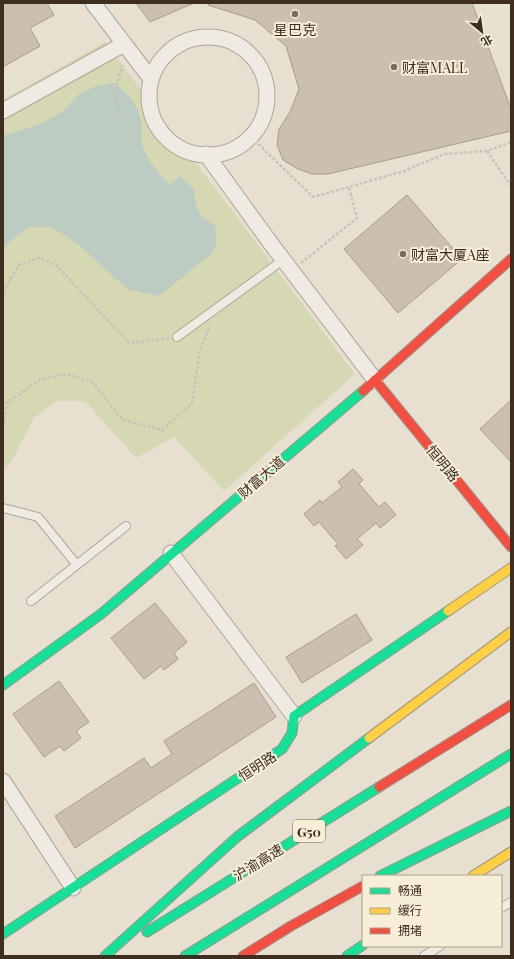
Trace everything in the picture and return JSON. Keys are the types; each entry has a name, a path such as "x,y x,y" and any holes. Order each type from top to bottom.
{"main road":[{"name":"财富大道","path":"3,685 101,614 375,380 511,259"},
{"name":"恒明路","path":"375,380 511,547"},
{"path":"294,716 511,568"},
{"path":"105,956 237,837 511,632"},
{"name":"沪渝高速","path":"108,956 511,706"},
{"name":"恒明路","path":"3,934 282,749 292,732 294,716"},
{"path":"185,956 511,754"},
{"path":"382,875 511,811"},
{"path":"475,875 511,852"},
{"path":"243,956 291,926 362,887"},
{"path":"350,955 362,947"}],"street":[{"path":"95,5 152,79"},
{"path":"211,37 230,41 247,51 259,66 266,84 267,103 262,121 251,137 235,149 216,155 197,154 178,147 163,135 153,118 149,98 152,79 160,61 175,48 192,39 211,37"},
{"path":"3,110 124,44"},
{"path":"206,154 272,245 375,380"},
{"path":"171,553 294,716"},
{"path":"3,781 72,888"}],"lane":[{"path":"177,337 220,306 287,265"},
{"path":"3,508 38,517 77,565"},
{"path":"31,601 126,526"},
{"path":"502,907 511,902"},
{"path":"424,956 438,947"}],"path":[{"path":"119,78 115,90 120,115"},
{"path":"251,137 314,197 404,171 445,154 487,151 511,142"},
{"path":"487,151 511,186"},
{"path":"287,265 357,218 349,187"},
{"path":"3,297 5,288 19,265 39,258 56,265 129,343 177,337"},
{"path":"3,428 6,404 39,380 67,374 92,382 123,420 162,430 192,403 200,350 220,306"}],"green space":[{"path":"105,42 355,374 224,491 174,437 136,458 85,401 57,401 34,418 11,462 3,470 3,100"}],"shaded area":[{"path":"113,83 128,95 136,106 141,118 142,144 153,166 170,185 180,176 194,189 195,202 198,211 204,218 215,225 217,242 212,253 159,296 130,290 78,244 51,227 29,227 8,243 3,252 3,136 42,123 62,112 78,95 96,86"}],"building":[{"path":"3,3 47,3 54,15 30,28 40,46 3,67"},
{"path":"136,3 194,3 150,22"},
{"name":"财富MALL","path":"208,3 472,3 511,109 511,131 328,174 312,174 298,169 283,160 277,145 279,129 290,112 299,89 286,46 255,20 208,5"},
{"name":"财富大厦A座","path":"407,195 462,259 398,313 344,249"},
{"path":"511,400 511,462 480,429"},
{"path":"353,469 363,480 359,484 379,507 385,502 396,515 380,528 376,523 357,539 363,545 346,559 335,546 338,544 319,522 314,526 304,514 320,500 322,503 342,487 338,482"},
{"path":"155,603 187,642 174,653 178,659 164,670 161,666 144,679 111,638"},
{"path":"356,614 372,640 302,683 286,657"},
{"path":"59,681 89,722 76,731 81,738 64,751 60,746 44,757 13,714"},
{"path":"254,683 276,717 75,848 55,816 144,758 151,768 172,754 164,741"}],"traffic: fast":[{"path":"3,685 101,614 363,391"},
{"path":"3,934 282,749 292,733 294,716 448,611"},
{"path":"105,956 237,837 369,738"},
{"path":"185,956 511,754"},
{"path":"147,932 379,787"},
{"path":"382,875 511,811"},
{"path":"347,956 362,946"}],"traffic: slow":[{"path":"448,611 511,568"},
{"path":"369,738 511,632"},
{"path":"475,875 511,852"}],"traffic: jam":[{"path":"363,391 511,259"},
{"path":"375,380 511,547"},
{"path":"379,787 511,705"},
{"path":"243,956 291,926 362,887"}],"place":[{"name":"星巴克","path":"295,14"},
{"name":"财富MALL","path":"394,67"},
{"name":"财富大厦A座","path":"403,254"}]}
